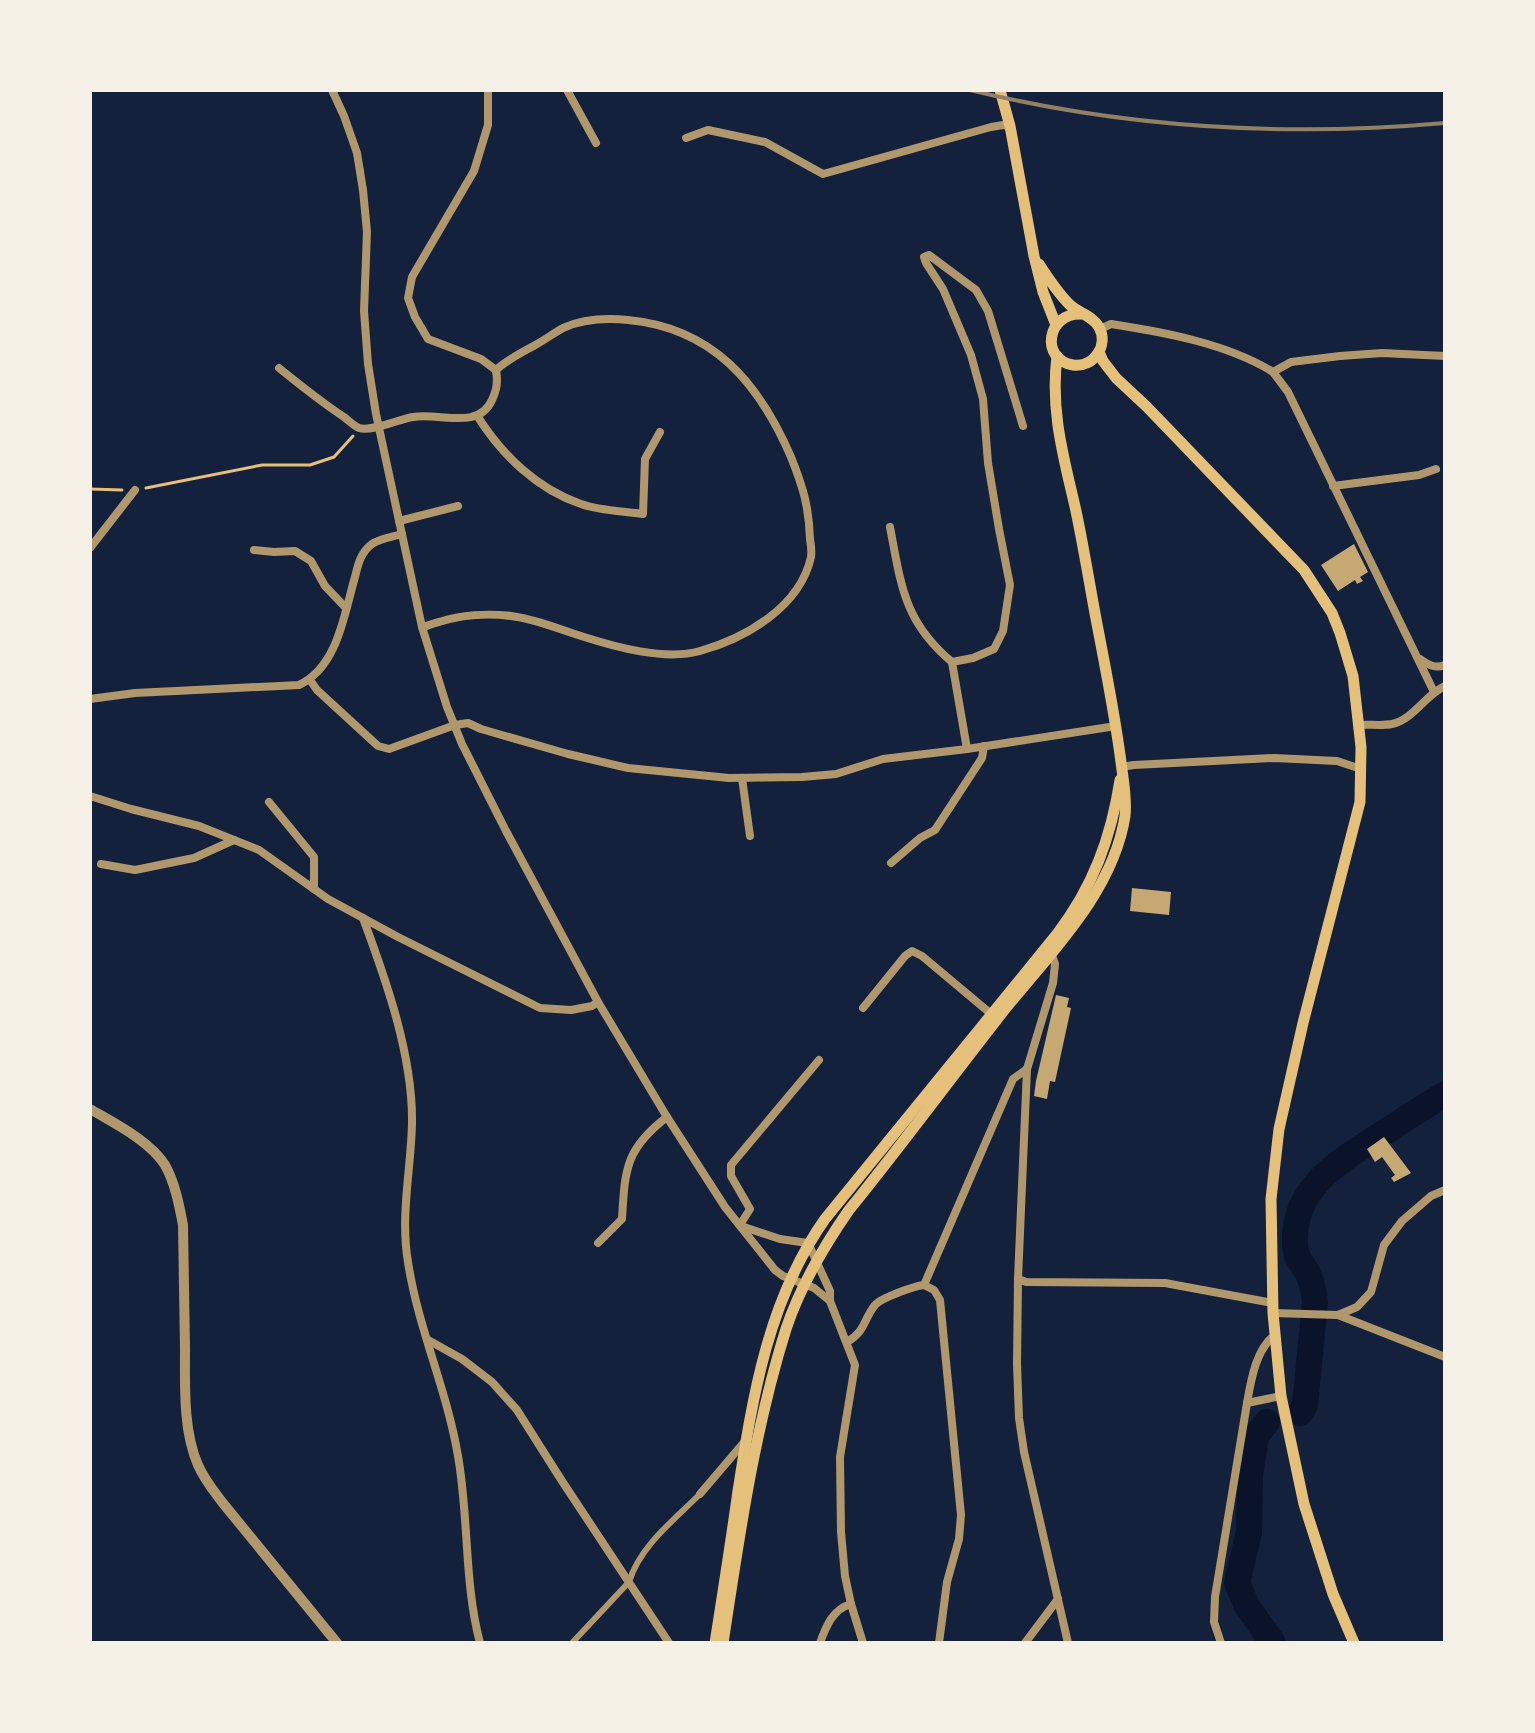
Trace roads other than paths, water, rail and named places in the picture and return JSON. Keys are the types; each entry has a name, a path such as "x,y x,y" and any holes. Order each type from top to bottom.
{"main road":[{"path":"1000,90 1010,126 1034,256 1051,318 1056,325"},
{"path":"1034,256 1072,307 1089,317 1100,329 1099,352 1116,378 1272,535 1312,581 1332,613 1353,676 1359,725 1360,802 1308,999 1279,1129 1271,1199 1273,1308 1281,1396 1304,1504 1333,1594 1354,1643"},
{"path":"1082,314 1067,315 1056,325 1051,337 1053,350 1070,364 1086,363 1116,378"},
{"path":"1086,363 1099,352"},
{"path":"723,1643 758,1439 786,1328 806,1284 849,1210 1068,920 1091,880 1112,821 1121,767 1116,726 1058,429 1055,392 1057,356"},
{"path":"1055,392 1070,364"},
{"path":"715,1643 746,1440 769,1336 789,1278 808,1243 891,1136 994,1016"}],"street":[{"path":"332,90 357,153 363,190 367,232 364,311 368,364 379,425 422,627 462,744 598,1002 725,1207 775,1270 806,1284 830,1301"},
{"path":"488,90 488,125 474,171 412,277 408,298 428,339 481,359 496,370"},
{"path":"567,90 596,143"},
{"path":"686,138 708,130 765,142 823,174 991,127 1010,126"},
{"path":"952,662 994,649 1003,631 1010,585 988,463 983,399 957,318 924,257 933,257 976,290 988,311 1023,426"},
{"path":"422,627 475,616 512,616 623,647 679,655 733,639 771,618 794,593 811,556 809,510 786,445 762,400 746,379 704,343 681,333 636,321 591,320 564,328 496,370"},
{"path":"1100,329 1111,324 1189,340 1249,358 1273,372 1288,392 1434,692"},
{"path":"1273,372 1291,362 1340,356 1382,353 1445,356"},
{"path":"279,368 360,428 425,415 465,419 478,417 488,408 497,389 496,370"},
{"path":"478,417 493,441 519,467 554,492 583,505 643,514 645,459 660,432"},
{"path":"1333,486 1419,475 1436,469"},
{"path":"90,548 135,490"},
{"path":"399,521 458,506"},
{"path":"890,527 903,591 918,628 952,662 967,749"},
{"path":"90,699 135,693 288,686 310,680 320,671 337,641 360,557 371,544 402,534"},
{"path":"254,550 295,551 311,561 325,586 346,608"},
{"path":"1418,657 1432,666 1445,665"},
{"path":"310,680 378,746 389,749 468,723 568,754 628,768 742,778 836,774 883,759 1116,726"},
{"path":"1359,725 1392,724 1410,715 1445,686"},
{"path":"891,863 920,838 935,830 982,758 984,746"},
{"path":"1121,767 1274,758 1337,761 1361,769"},
{"path":"742,778 750,836"},
{"path":"90,796 199,826 259,850 328,899 540,1008 571,1010 598,1002"},
{"path":"269,802 314,857 314,889"},
{"path":"101,864 135,870 194,858 234,840"},
{"path":"363,918 388,987 409,1079 412,1122 405,1200 407,1262 453,1426 480,1643"},
{"path":"863,1008 912,951 994,1016"},
{"path":"1045,952 1055,964 1053,983 1027,1069 1017,1364 1024,1452 1068,1643"},
{"path":"740,1225 750,1209 731,1176 731,1165 819,1060"},
{"path":"924,1285 1013,1079 1027,1069"},
{"path":"90,1109 125,1129 158,1155 172,1179 179,1201 183,1225 188,1423 197,1464 222,1502 337,1643"},
{"path":"598,1243 622,1219 624,1178 633,1155 645,1137 667,1117"},
{"path":"1338,1315 1357,1307 1371,1292 1384,1245 1402,1221 1431,1196 1445,1190"},
{"path":"740,1225 780,1239 808,1243 830,1291 830,1301 854,1359 855,1371 840,1457 840,1494 842,1552 851,1604 863,1643"},
{"path":"1018,1279 1026,1282 1165,1283 1303,1314 1338,1315 1445,1357"},
{"path":"847,1342 862,1329 876,1304 924,1285 934,1290 940,1300 961,1515 959,1539 947,1582 939,1643"},
{"path":"1221,1643 1214,1622 1215,1597 1251,1378 1262,1350 1276,1334"},
{"path":"428,1340 462,1359 492,1382 517,1410 669,1643"},
{"path":"1247,1403 1281,1396"},
{"path":"572,1643 629,1582 633,1569 648,1547 700,1494 746,1440"},
{"path":"1025,1643 1058,1599"},
{"path":"820,1643 833,1615 841,1607 851,1604"}],"waterway":[{"path":"1300,1413 1305,1405 1315,1302 1310,1279 1295,1244 1301,1207 1310,1191 1335,1166 1445,1094"},
{"path":"1267,1422 1256,1436 1250,1475 1249,1532 1237,1583 1247,1606 1273,1643"}],"railway":[{"path":"970,90 1087,113 1206,126 1326,129 1445,123"}]}
